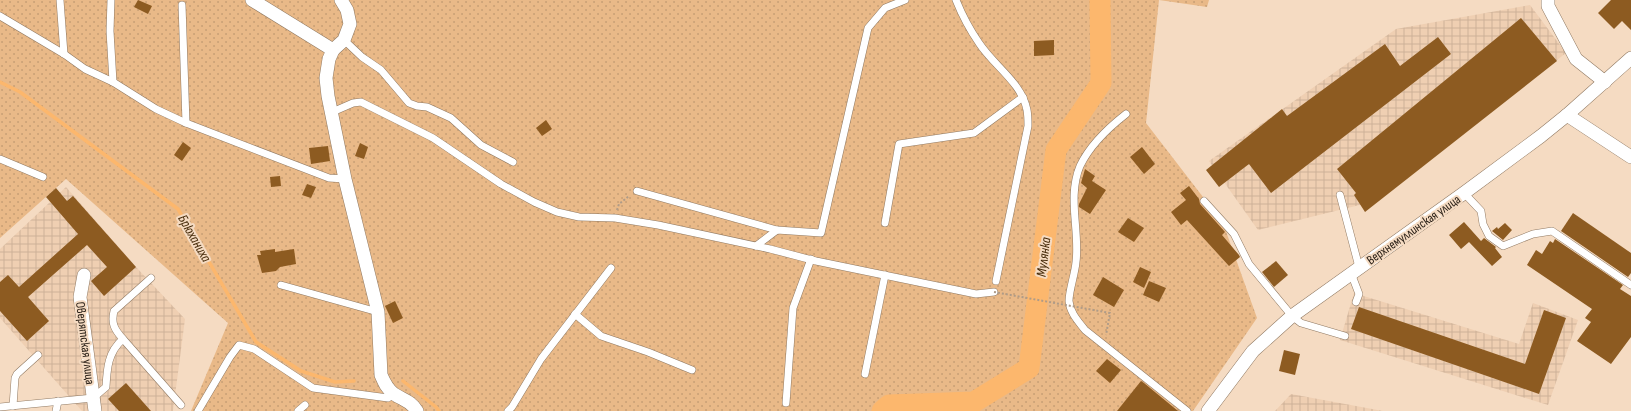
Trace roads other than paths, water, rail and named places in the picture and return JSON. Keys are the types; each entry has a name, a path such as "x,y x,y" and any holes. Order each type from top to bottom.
{"street":[{"path":"252,0 333,50"},
{"path":"342,0 347,10 350,24 344,40 333,50 329,59 326,78 330,112 378,312 381,375 385,385 394,394 413,404 416,411"},
{"path":"1548,0 1548,6 1576,59 1605,82"},
{"name":"Верхнемуллинская улица","path":"1208,411 1253,352 1292,316 1464,193 1567,115 1631,58"},
{"path":"1567,115 1631,157"},
{"name":"Оверятская улица","path":"84,275 80,297 95,411"}],"lane":[{"path":"60,0 64,54"},
{"path":"111,0 110,31 113,82"},
{"path":"637,191 777,230 821,233 868,28 885,8 905,0"},
{"path":"956,0 979,44 1014,83 1027,110 1028,126 996,281"},
{"path":"182,5 186,123"},
{"path":"0,16 64,54 85,69 113,82 156,109 186,123 329,178 345,179"},
{"path":"344,40 362,57 381,70 410,103 417,106 427,107 451,118 481,145 513,162"},
{"path":"885,223 899,144 974,133 1022,97"},
{"path":"330,112 353,103 362,102 433,138 501,184 534,202 557,212 579,217 615,218 658,225 756,246 811,260 976,294 994,292"},
{"path":"1126,114 1107,128 1080,166 1076,182 1074,204 1077,262 1069,301 1075,317 1085,330 1187,411"},
{"path":"0,159 43,177"},
{"path":"1464,193 1481,211 1483,224 1489,236 1503,246 1533,234 1552,231 1631,285"},
{"path":"1340,195 1359,294 1356,302"},
{"path":"1204,201 1234,234 1249,264 1292,316 1301,323 1346,336"},
{"path":"756,246 777,230"},
{"path":"786,403 793,308 811,260"},
{"path":"508,411 512,407 541,359 610,268"},
{"path":"865,374 885,275"},
{"path":"151,278 114,311 112,319 113,326 182,405"},
{"path":"281,285 378,312"},
{"path":"575,314 601,336 648,352 692,370"},
{"path":"0,407 93,398 106,387 108,366 114,347 123,339"},
{"path":"198,411 230,357 239,345 254,349 314,388 388,398 394,394"},
{"path":"13,406 15,378 17,374 38,355"},
{"path":"56,411 58,401"},
{"path":"298,411 305,405"}],"waterway":[{"name":"Мулянка","path":"882,411 889,405 974,402 1029,368 1056,150 1101,83 1100,0"},
{"name":"Брюханиха","path":"0,82 20,92 178,209 256,342 301,371 335,382 354,381"},
{"name":"Брюханиха","path":"403,381 439,411"}]}
